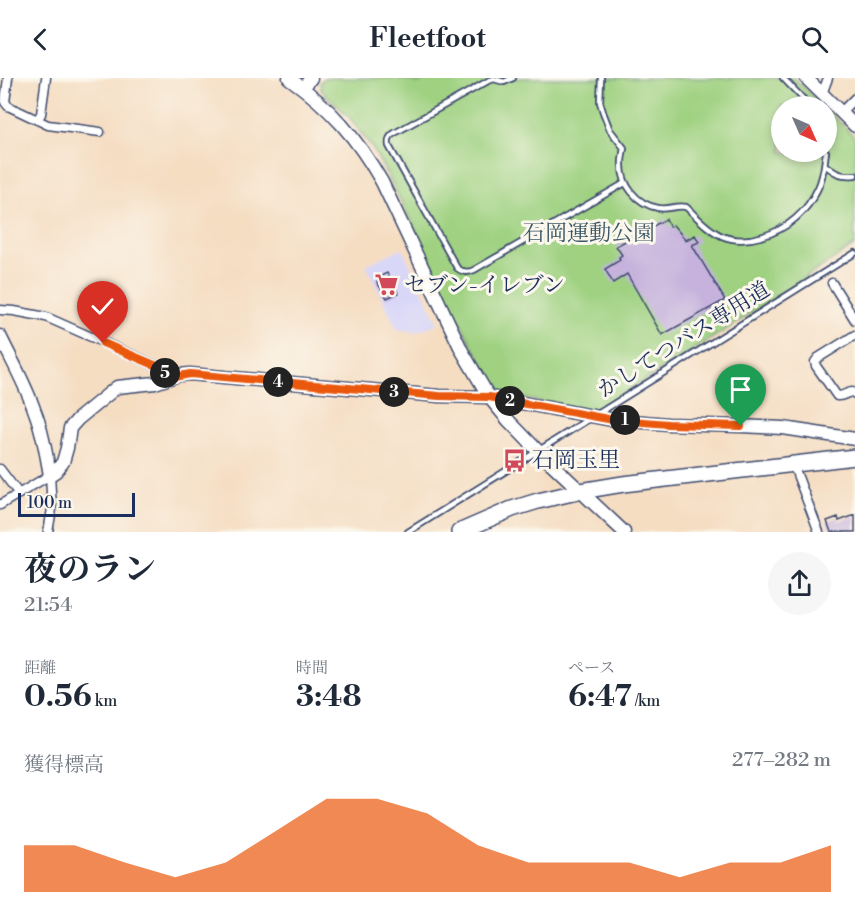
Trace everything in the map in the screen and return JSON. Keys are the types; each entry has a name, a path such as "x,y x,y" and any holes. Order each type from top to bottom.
{"highway":[{"path":"459,532 512,509 581,491 855,457"}],"street":[{"path":"8,78 6,104 53,126 100,132"},
{"path":"38,120 41,114 46,78"},
{"path":"289,78 307,83 356,140 370,160 462,351 489,397 538,451 624,532"},
{"path":"806,78 855,126"},
{"path":"822,93 828,78"},
{"path":"841,112 855,98"},
{"path":"832,283 855,320"},
{"path":"0,310 57,321 157,366 169,378"},
{"path":"855,335 815,362 837,396 840,397 849,392 855,394"},
{"path":"0,336 28,392 36,414 50,475 52,509 48,532"},
{"path":"0,505 56,471 63,462 70,428 117,387 155,383 190,374 439,396 489,397 608,419 668,424 783,428 855,439"},
{"path":"793,464 819,532"},
{"path":"0,470 19,494"}],"lane":[{"path":"513,78 504,82 494,79 476,86 389,137 389,146 457,268 466,272 474,270 625,183"},
{"path":"601,78 600,102 610,130 624,148 622,164 625,183 632,193 657,208 686,207 712,231 721,236 740,240 767,235 796,218 818,188 825,162"},
{"path":"783,78 800,96"},
{"path":"825,165 842,176 855,175"},
{"name":"かしてつバス専用道","path":"408,532 855,253"}],"shaded area":[{"path":"402,248 438,323 416,332 397,329 366,265"}],"green space":[{"name":"石岡運動公園","path":"324,78 397,78 420,83 422,78 794,78 813,96 771,96 771,162 837,162 837,120 855,137 855,245 738,322 594,412 504,395 471,344 373,149 349,117 321,90 320,83"}],"building":[{"path":"666,219 670,227 673,225 686,240 695,235 699,242 692,245 725,300 662,335 627,274 613,283 605,269 620,260 619,257 622,255 616,246"},
{"name":"セブン-イレブン","path":"387,273 398,293 387,298 377,278"},
{"path":"855,515 855,532 831,532 827,521 838,517 839,521"}],"place":[{"name":"セブン-イレブン","path":"386,285"},
{"name":"石岡玉里","path":"514,460"}],"route":[{"path":"103,343 157,366 169,378 190,374 439,396 489,397 608,419 668,424 741,426"}]}
